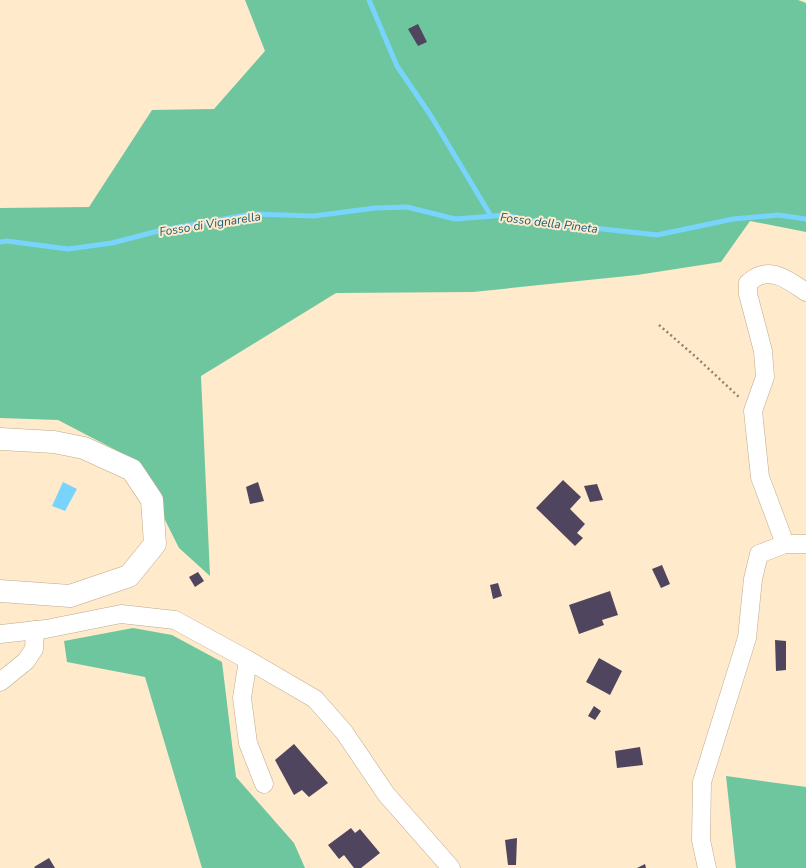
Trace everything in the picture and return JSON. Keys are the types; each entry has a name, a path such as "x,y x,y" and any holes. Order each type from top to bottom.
{"main road":[{"path":"0,439 54,442 84,448 132,470 152,500 155,544 129,576 70,596 0,591"}],"street":[{"path":"785,544 760,477 753,411 765,376 763,351 748,294 748,283 758,276 772,274 786,278 806,292"},
{"path":"707,868 701,840 702,782 747,638 753,579 759,554 785,544 806,544"},
{"path":"0,634 35,630 121,614 175,620 315,699 344,732 386,794 451,868"},
{"path":"0,682 26,661 34,649 35,630"},
{"path":"248,660 242,698 248,743 264,784"}],"path":[{"path":"660,325 753,411"}],"green space":[{"path":"245,0 798,0 806,3 806,232 750,221 721,262 637,275 473,292 336,293 201,376 210,576 179,548 135,460 58,420 0,418 0,208 89,207 152,110 214,109 265,51"},
{"path":"133,628 172,635 222,662 236,777 294,843 305,868 202,868 145,677 67,662 64,641"},
{"path":"726,776 806,787 806,868 736,868"}],"water":[{"path":"63,482 77,489 65,511 52,506"}],"building":[{"path":"418,24 427,42 418,46 408,29"},
{"path":"563,480 581,497 570,509 585,524 577,533 583,538 575,546 536,508"},
{"path":"258,482 264,501 250,504 246,487"},
{"path":"597,484 603,500 590,502 584,486"},
{"path":"662,565 670,584 661,588 652,569"},
{"path":"198,572 204,581 195,587 189,577"},
{"path":"498,583 502,596 493,599 490,585"},
{"path":"610,591 618,615 602,620 604,625 579,634 569,605"},
{"path":"775,640 786,641 786,670 776,671"},
{"path":"599,658 622,671 610,695 586,682"},
{"path":"594,706 601,711 595,720 588,716"},
{"path":"294,744 328,783 309,797 302,790 294,795 275,760"},
{"path":"640,747 643,765 617,768 615,751"},
{"path":"351,828 355,833 360,829 380,853 361,868 354,868 344,855 339,859 328,845"},
{"path":"517,838 516,865 508,865 505,840"},
{"path":"49,858 55,868 34,867"},
{"path":"645,864 646,868 637,868"}],"waterway":[{"name":"Fosso della Pineta","path":"369,0 397,66 431,116 491,216"},
{"name":"Fosso di Vignarella","path":"0,242 7,241 68,249 112,243 162,230 252,214 314,216 375,208 407,207 455,219 506,215 546,224 657,235 733,219 778,215 806,219"}]}
